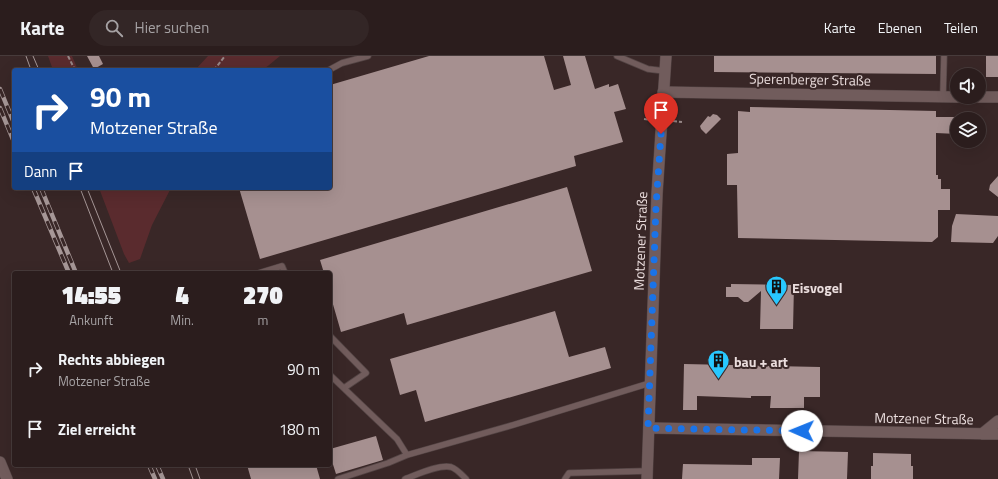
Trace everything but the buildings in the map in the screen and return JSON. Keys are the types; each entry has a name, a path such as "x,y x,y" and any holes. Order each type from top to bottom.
{"street":[{"name":"Motzener Straße","path":"647,475 657,189 666,56"},
{"name":"Sperenberger Straße","path":"663,92 950,96"},
{"path":"986,97 998,97"},
{"name":"Motzener Straße","path":"982,434 998,421"},
{"name":"Motzener Straße","path":"648,428 998,434"},
{"path":"0,462 7,479"}],"lane":[{"path":"332,68 342,63 368,56"},
{"path":"617,56 648,69 665,71"},
{"path":"944,56 944,96"},
{"path":"266,271 282,266 284,271"},
{"path":"332,338 366,373 344,388"},
{"path":"332,377 397,439 407,455"},
{"path":"338,479 388,463 407,455 513,425 650,383"},
{"path":"405,479 422,472 444,467 455,469 466,479"},
{"path":"565,479 569,473 647,475"}],"path":[{"path":"68,56 74,68"},
{"path":"216,68 226,56"}],"shaded area":[{"path":"48,56 72,56 77,68 52,68"},
{"path":"208,56 280,56 265,68 197,68"},
{"path":"100,190 170,190 152,225 140,259 129,263 124,254"}],"tram line":[{"path":"26,56 30,68"},
{"path":"33,56 38,68"},
{"path":"81,190 112,271"},
{"path":"88,190 120,271"},
{"path":"189,467 193,479"},
{"path":"196,467 200,479"}],"railway":[{"path":"0,89 12,118"},
{"path":"0,108 12,137"},
{"path":"34,190 68,271"},
{"path":"42,190 75,271"},
{"path":"150,467 155,479"},
{"path":"158,467 163,479"}],"place":[{"name":"Eisvogel","path":"777,306"},
{"name":"bau + art","path":"718,380"}],"route":[{"path":"661,134 657,183 648,428 802,431"}]}
